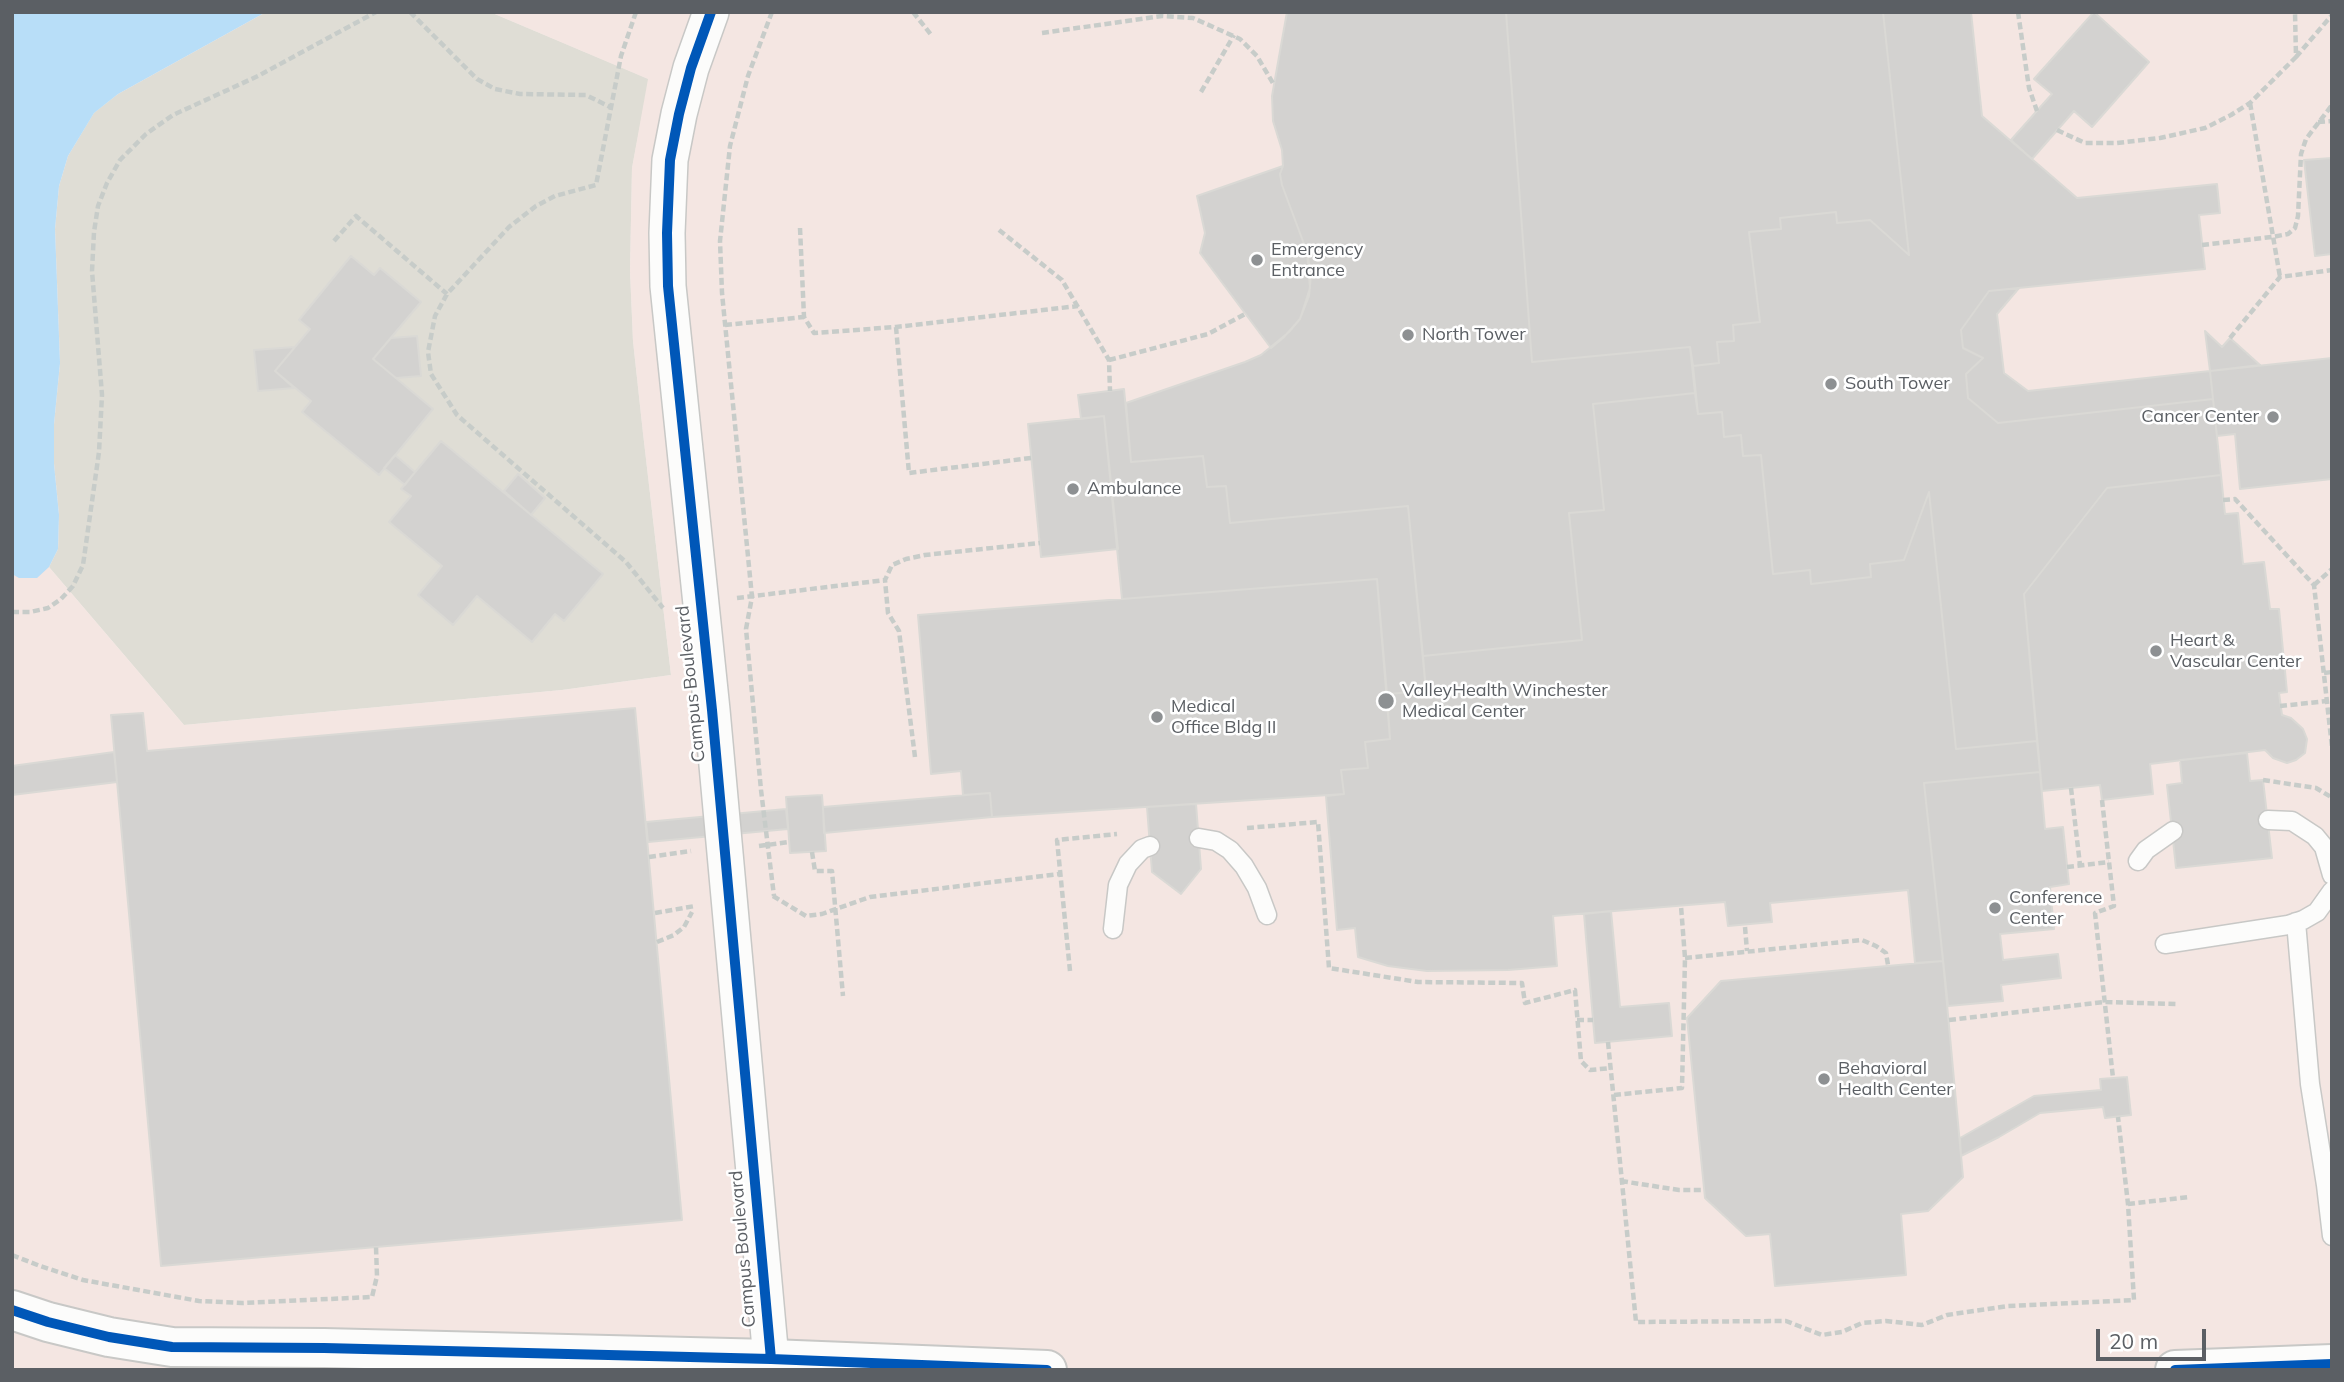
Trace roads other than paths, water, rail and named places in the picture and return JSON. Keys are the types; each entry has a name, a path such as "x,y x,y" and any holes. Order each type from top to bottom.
{"street":[{"name":"Campus Boulevard","path":"711,12 691,68 670,160 668,286 712,710 771,1359"},
{"path":"12,1310 109,1337 172,1347 771,1359 1047,1370"},
{"path":"2175,1370 2332,1364"}],"lane":[{"path":"2268,820 2292,821 2315,836 2323,848 2332,875"},
{"path":"2138,861 2146,850 2173,831"},
{"path":"1199,838 1216,841 1230,850 1244,866 1257,888 1267,915"},
{"path":"1113,929 1118,885 1128,864 1142,849 1150,846"},
{"path":"2165,944 2296,922 2318,912 2332,891"},
{"path":"2296,922 2311,1084 2332,1236"}],"water":[{"path":"12,12 266,12 118,94 94,113 68,156 59,186 55,229 60,363 54,424 58,549 49,567 37,578 19,578 12,574"}],"place":[{"name":"Emergency Entrance","path":"1257,260"},
{"name":"North Tower","path":"1408,335"},
{"name":"South Tower","path":"1831,384"},
{"name":"Cancer Center","path":"2273,417"},
{"name":"Ambulance","path":"1073,489"},
{"name":"Heart & Vascular Center","path":"2156,651"},
{"name":"ValleyHealth Winchester Medical Center","path":"1386,701"},
{"name":"Medical Office Bldg II","path":"1157,717"},
{"name":"Conference Center","path":"1995,908"},
{"name":"Behavioral Health Center","path":"1824,1079"}]}
